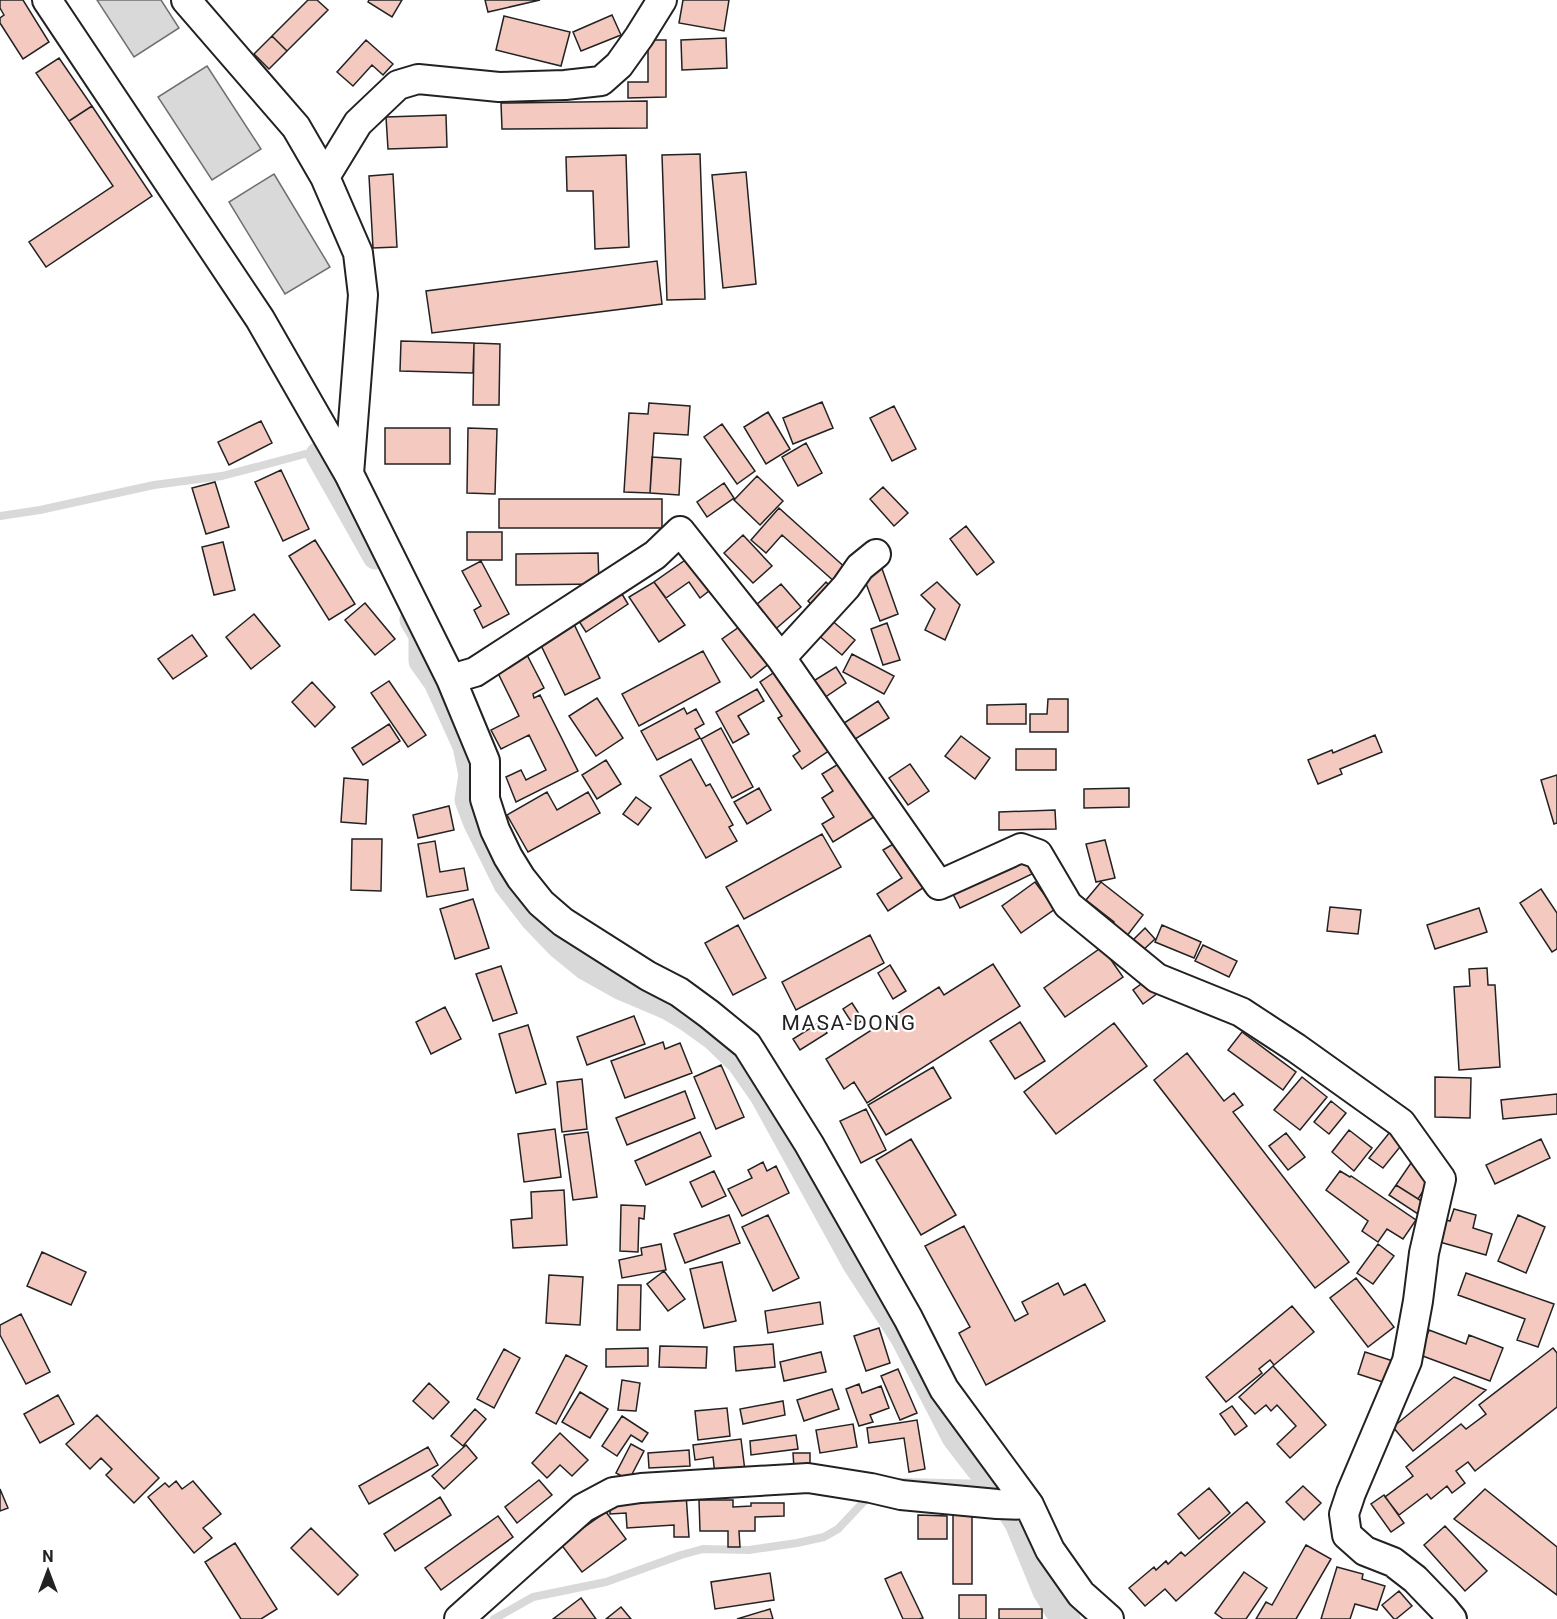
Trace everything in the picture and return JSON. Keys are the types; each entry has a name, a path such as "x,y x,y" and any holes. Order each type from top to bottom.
{"street":[{"path":"47,0 260,320 349,474 451,680 485,761 485,800 495,830 521,878 541,903 563,922 648,976 679,992 747,1046 809,1144 908,1318 944,1389 1014,1505 1081,1594 1109,1619"},
{"path":"186,0 296,127 326,177 358,253 363,295 349,474"},
{"path":"326,177 358,123 398,85 418,79 499,87 565,85 601,81 620,65 662,0"},
{"path":"451,680 475,672 655,555 680,531 780,658 939,885 1021,848 1038,854 1068,906 1158,978 1240,1012 1296,1048 1401,1123 1442,1179 1424,1253 1407,1361 1344,1514 1347,1535 1365,1551 1393,1562 1414,1579 1447,1613"},
{"path":"780,658 846,587 860,567 876,554"},
{"path":"459,1619 583,1508 614,1492 641,1488 808,1478 901,1495 1014,1505"}],"shaded area":[{"path":"97,0 161,0 179,28 134,57"},
{"path":"207,66 261,149 212,180 158,97"},
{"path":"274,174 330,267 285,294 229,202"}],"building":[{"path":"0,0 23,0 49,42 23,59 0,23 0,18 4,15 0,8"},
{"path":"308,0 317,0 328,10 287,51 272,36"},
{"path":"369,0 402,0 392,17 368,2"},
{"path":"485,0 540,0 488,12"},
{"path":"683,0 729,0 724,31 679,23"},
{"path":"612,15 621,35 581,51 573,32"},
{"path":"504,16 570,32 561,66 496,50"},
{"path":"272,36 287,51 269,69 254,54"},
{"path":"726,38 727,68 682,70 681,40"},
{"path":"366,40 393,64 383,75 372,65 353,86 337,72"},
{"path":"648,40 666,40 666,97 628,98 628,82 648,82"},
{"path":"59,58 92,106 69,121 36,73"},
{"path":"647,101 647,128 502,129 501,103"},
{"path":"92,106 152,196 46,267 29,242 113,186 69,121"},
{"path":"446,115 447,147 388,149 386,117"},
{"path":"700,154 705,299 667,300 662,155"},
{"path":"626,155 629,247 595,249 593,191 567,191 566,157"},
{"path":"746,172 756,284 723,288 712,175"},
{"path":"393,174 397,247 373,248 369,176"},
{"path":"657,261 662,304 432,333 426,291"},
{"path":"401,341 474,343 473,373 400,371"},
{"path":"474,343 500,344 499,405 473,405"},
{"path":"822,402 833,428 793,444 783,418"},
{"path":"649,403 690,406 688,435 654,433 650,493 624,492 629,413 648,414"},
{"path":"894,406 916,449 892,461 870,418"},
{"path":"768,412 790,449 766,464 744,427"},
{"path":"261,421 272,443 229,465 218,442"},
{"path":"722,424 755,471 737,484 704,437"},
{"path":"385,428 450,428 450,464 385,464"},
{"path":"468,428 497,429 495,494 467,493"},
{"path":"806,443 822,473 798,486 782,457"},
{"path":"652,457 681,459 679,495 650,493"},
{"path":"281,470 309,529 283,541 255,482"},
{"path":"757,476 783,501 760,525 734,500"},
{"path":"215,482 229,527 206,534 192,488"},
{"path":"724,483 734,498 707,517 697,502"},
{"path":"883,487 908,513 894,526 870,499"},
{"path":"499,499 662,499 662,528 499,528"},
{"path":"779,508 848,570 836,583 782,535 766,553 751,540"},
{"path":"966,526 994,562 977,575 950,539"},
{"path":"467,532 502,532 502,560 467,560"},
{"path":"743,535 772,566 753,583 724,553"},
{"path":"315,540 355,604 329,620 289,556"},
{"path":"223,542 235,590 214,595 202,547"},
{"path":"598,553 599,584 516,585 516,554"},
{"path":"691,556 714,587 700,598 689,582 666,598 654,582"},
{"path":"481,561 509,614 483,628 474,610 481,606 462,571"},
{"path":"880,563 898,614 880,621 861,570"},
{"path":"654,582 685,625 659,642 629,597"},
{"path":"826,582 836,592 817,610 808,601"},
{"path":"937,582 960,605 945,640 925,630 935,609 921,595"},
{"path":"616,584 628,604 586,632 573,612"},
{"path":"781,584 801,607 771,633 751,609"},
{"path":"365,603 395,639 375,655 345,620"},
{"path":"254,614 280,646 251,669 226,637"},
{"path":"824,614 855,640 842,655 811,629"},
{"path":"571,618 600,678 565,695 536,635"},
{"path":"887,623 900,660 883,665 871,629"},
{"path":"742,625 770,663 751,678 722,639"},
{"path":"192,635 207,656 173,679 158,659"},
{"path":"525,651 544,688 533,694 534,698 540,695 578,771 516,802 506,777 521,770 526,780 546,770 529,735 501,749 491,730 519,716 494,665"},
{"path":"703,651 720,682 639,726 622,694"},
{"path":"852,654 894,676 884,694 843,672"},
{"path":"836,667 846,683 818,702 807,685"},
{"path":"779,669 833,748 802,769 793,756 800,751 778,718 782,716 760,682"},
{"path":"389,681 426,735 408,747 371,693"},
{"path":"312,682 335,707 315,727 292,702"},
{"path":"757,689 764,701 738,716 749,734 733,743 716,712"},
{"path":"597,698 623,738 596,756 569,716"},
{"path":"1048,699 1068,699 1068,732 1030,732 1030,714 1047,714"},
{"path":"878,701 889,718 852,741 841,725"},
{"path":"1026,704 1026,724 987,724 987,705"},
{"path":"684,708 687,714 696,709 704,724 695,729 700,738 657,760 641,731"},
{"path":"389,724 400,741 363,765 352,748"},
{"path":"721,728 753,787 732,798 701,739"},
{"path":"1375,735 1382,752 1340,769 1342,774 1318,784 1308,760 1332,750 1333,753"},
{"path":"961,736 990,758 975,779 945,756"},
{"path":"1016,749 1056,749 1056,770 1016,770"},
{"path":"691,759 706,786 710,784 733,825 729,827 737,841 706,858 660,776"},
{"path":"606,760 621,784 597,799 582,775"},
{"path":"840,763 874,817 833,842 822,824 834,817 822,798 833,791 822,774"},
{"path":"910,764 929,791 908,805 889,778"},
{"path":"1557,775 1557,823 1554,824 1541,780"},
{"path":"344,778 368,780 366,824 341,822"},
{"path":"759,788 771,810 747,824 734,802"},
{"path":"1129,788 1129,807 1084,808 1084,789"},
{"path":"547,792 557,810 588,792 600,813 528,852 507,815"},
{"path":"636,797 651,808 638,825 623,814"},
{"path":"449,806 454,830 418,838 413,815"},
{"path":"1055,810 1056,829 999,830 999,812"},
{"path":"822,834 841,867 744,919 726,887"},
{"path":"352,839 382,839 381,891 351,890"},
{"path":"900,840 929,884 888,911 877,894 902,878 883,850"},
{"path":"1105,840 1115,878 1096,882 1086,844"},
{"path":"435,841 440,872 464,868 468,890 427,897 418,844"},
{"path":"1023,854 1032,874 960,908 950,888"},
{"path":"1035,882 1055,909 1021,933 1002,906"},
{"path":"1101,882 1143,915 1123,941 1108,930 1114,922 1086,900"},
{"path":"1541,889 1557,913 1557,949 1552,952 1520,903"},
{"path":"473,899 489,948 455,959 440,909"},
{"path":"1330,907 1361,910 1358,934 1327,931"},
{"path":"1479,908 1487,932 1435,949 1427,925"},
{"path":"738,925 766,978 733,995 705,943"},
{"path":"1162,925 1201,942 1194,958 1155,942"},
{"path":"1145,928 1155,939 1140,953 1130,943"},
{"path":"870,935 884,963 796,1010 782,982"},
{"path":"1203,945 1237,961 1229,977 1195,961"},
{"path":"1102,947 1123,977 1065,1017 1044,988"},
{"path":"993,964 1020,1006 867,1103 854,1082 844,1089 826,1059 939,987 944,995"},
{"path":"890,965 906,991 893,999 878,973"},
{"path":"501,966 517,1013 493,1021 476,974"},
{"path":"1487,968 1488,985 1495,985 1500,1067 1459,1070 1454,987 1470,986 1469,969"},
{"path":"1152,976 1162,990 1143,1004 1133,990"},
{"path":"852,1003 863,1020 854,1026 843,1009"},
{"path":"445,1007 461,1039 431,1054 416,1022"},
{"path":"634,1016 645,1044 587,1065 577,1037"},
{"path":"820,1022 827,1033 800,1050 793,1039"},
{"path":"1020,1022 1045,1061 1015,1079 990,1041"},
{"path":"1114,1023 1147,1066 1056,1134 1024,1092"},
{"path":"528,1025 546,1084 516,1093 499,1034"},
{"path":"1242,1032 1296,1072 1283,1090 1228,1050"},
{"path":"663,1042 665,1049 680,1043 692,1073 625,1098 611,1061"},
{"path":"1187,1053 1224,1101 1234,1093 1243,1105 1233,1112 1349,1262 1315,1288 1154,1080"},
{"path":"721,1065 744,1117 716,1129 694,1077"},
{"path":"933,1067 951,1098 886,1135 868,1105"},
{"path":"1302,1077 1327,1097 1300,1130 1274,1110"},
{"path":"1435,1077 1471,1078 1470,1118 1435,1117"},
{"path":"582,1079 587,1129 562,1132 557,1082"},
{"path":"685,1091 695,1118 627,1145 616,1118"},
{"path":"1557,1094 1557,1114 1503,1119 1501,1100"},
{"path":"1331,1101 1346,1113 1329,1134 1314,1122"},
{"path":"866,1109 886,1150 861,1163 840,1121"},
{"path":"1394,1127 1408,1137 1383,1168 1369,1158"},
{"path":"555,1129 561,1177 524,1182 518,1134"},
{"path":"1349,1130 1372,1148 1354,1171 1332,1152"},
{"path":"588,1132 597,1197 573,1200 564,1135"},
{"path":"700,1132 711,1156 646,1185 635,1161"},
{"path":"1286,1133 1305,1157 1288,1170 1269,1146"},
{"path":"911,1139 956,1215 921,1235 876,1160"},
{"path":"1541,1139 1550,1158 1495,1184 1486,1165"},
{"path":"1413,1160 1434,1174 1418,1199 1396,1185"},
{"path":"763,1162 767,1171 776,1166 789,1193 742,1216 728,1189 752,1178 748,1170"},
{"path":"714,1171 726,1196 702,1207 690,1182"},
{"path":"1340,1171 1416,1220 1403,1239 1387,1229 1378,1242 1362,1231 1368,1221 1326,1190"},
{"path":"1396,1185 1431,1207 1424,1218 1389,1195"},
{"path":"564,1190 567,1245 513,1248 511,1220 532,1218 531,1192"},
{"path":"621,1205 645,1206 644,1219 639,1218 638,1252 620,1251"},
{"path":"1454,1209 1476,1215 1473,1228 1492,1234 1486,1255 1436,1241 1443,1219 1450,1221"},
{"path":"729,1215 740,1243 685,1263 674,1234"},
{"path":"768,1215 799,1278 773,1291 742,1227"},
{"path":"1518,1215 1545,1227 1526,1273 1498,1261"},
{"path":"964,1226 1015,1321 1028,1314 1022,1302 1058,1283 1064,1295 1085,1284 1105,1321 986,1385 959,1333 970,1327 925,1246"},
{"path":"661,1244 666,1270 622,1278 619,1260 642,1255 641,1248"},
{"path":"1378,1244 1394,1256 1373,1284 1357,1273"},
{"path":"42,1252 86,1272 71,1305 27,1286"},
{"path":"722,1262 736,1321 704,1328 690,1269"},
{"path":"664,1271 685,1299 668,1311 647,1284"},
{"path":"1466,1273 1554,1304 1538,1347 1517,1340 1525,1319 1458,1295"},
{"path":"549,1275 583,1277 580,1325 546,1323"},
{"path":"1356,1278 1394,1327 1368,1347 1330,1298"},
{"path":"618,1285 641,1285 640,1330 617,1330"},
{"path":"820,1302 823,1324 768,1333 765,1311"},
{"path":"1292,1306 1314,1332 1274,1365 1270,1360 1259,1369 1262,1373 1226,1402 1206,1377"},
{"path":"21,1314 50,1372 26,1384 0,1335 0,1325"},
{"path":"879,1328 890,1363 866,1371 854,1336"},
{"path":"1429,1330 1466,1344 1469,1335 1503,1348 1490,1381 1420,1355"},
{"path":"773,1344 775,1367 736,1371 734,1347"},
{"path":"660,1346 707,1347 706,1368 659,1367"},
{"path":"648,1348 648,1366 606,1367 606,1349"},
{"path":"1553,1348 1557,1353 1557,1407 1475,1471 1468,1462 1456,1471 1465,1483 1452,1493 1447,1486 1431,1499 1427,1494 1399,1515 1385,1497 1413,1476 1406,1467 1461,1424 1466,1429 1486,1414 1479,1405"},
{"path":"504,1349 520,1358 494,1408 477,1399"},
{"path":"821,1352 826,1372 784,1381 780,1362"},
{"path":"1365,1352 1393,1361 1386,1383 1358,1374"},
{"path":"566,1355 587,1366 556,1424 536,1413"},
{"path":"1273,1366 1326,1425 1290,1458 1277,1444 1296,1426 1277,1405 1271,1411 1266,1405 1255,1414 1239,1397"},
{"path":"898,1369 917,1413 900,1420 881,1376"},
{"path":"1454,1377 1486,1390 1413,1451 1393,1427"},
{"path":"622,1380 640,1383 636,1411 618,1410"},
{"path":"429,1383 449,1402 433,1419 413,1401"},
{"path":"859,1384 862,1393 881,1386 889,1408 870,1415 873,1422 859,1426 846,1389"},
{"path":"832,1389 839,1409 804,1421 797,1400"},
{"path":"580,1392 608,1409 590,1438 562,1422"},
{"path":"58,1395 74,1424 40,1443 24,1414"},
{"path":"783,1401 785,1415 743,1424 740,1409"},
{"path":"1232,1406 1247,1426 1235,1435 1220,1414"},
{"path":"727,1408 730,1436 698,1440 695,1411"},
{"path":"475,1409 486,1419 463,1446 451,1436"},
{"path":"97,1415 159,1478 134,1503 106,1475 112,1469 101,1458 90,1469 66,1444"},
{"path":"622,1416 648,1433 642,1442 631,1435 617,1456 602,1446"},
{"path":"917,1420 925,1469 909,1472 904,1438 869,1443 867,1428"},
{"path":"853,1424 857,1447 820,1453 816,1430"},
{"path":"560,1433 588,1460 572,1476 560,1465 547,1478 532,1463"},
{"path":"796,1435 798,1449 751,1455 750,1441"},
{"path":"741,1439 745,1471 715,1475 713,1457 695,1460 693,1445"},
{"path":"631,1444 644,1451 629,1480 616,1473"},
{"path":"466,1445 477,1458 444,1489 432,1476"},
{"path":"428,1447 438,1465 369,1504 359,1486"},
{"path":"689,1450 690,1466 649,1468 648,1453"},
{"path":"793,1453 810,1453 810,1468 794,1468"},
{"path":"539,1480 552,1495 517,1523 505,1507"},
{"path":"176,1481 182,1489 193,1481 221,1514 203,1528 212,1538 194,1553 148,1497 165,1483 169,1487"},
{"path":"1303,1486 1321,1503 1304,1520 1286,1502"},
{"path":"1209,1488 1230,1513 1199,1539 1178,1514"},
{"path":"0,1489 8,1508 0,1511"},
{"path":"1485,1489 1557,1547 1557,1595 1454,1519"},
{"path":"686,1494 689,1537 674,1537 674,1525 627,1528 626,1513 610,1514 610,1498"},
{"path":"1384,1495 1404,1523 1391,1532 1371,1504"},
{"path":"440,1497 451,1515 395,1551 384,1534"},
{"path":"699,1500 733,1500 733,1507 751,1506 751,1503 784,1503 784,1516 755,1517 755,1531 739,1531 740,1547 728,1547 728,1531 700,1531"},
{"path":"1247,1502 1265,1522 1176,1601 1165,1589 1145,1606 1129,1588 1154,1567 1156,1570 1166,1561 1168,1564 1181,1552 1185,1556"},
{"path":"953,1511 972,1511 972,1584 953,1584"},
{"path":"606,1512 626,1539 582,1572 557,1539 579,1523 583,1528"},
{"path":"918,1515 947,1516 947,1539 918,1539"},
{"path":"498,1516 513,1537 441,1590 425,1568"},
{"path":"1445,1526 1487,1571 1465,1591 1424,1545"},
{"path":"311,1528 358,1575 338,1595 291,1548"},
{"path":"235,1543 277,1609 261,1619 241,1619 205,1562"},
{"path":"1306,1545 1331,1559 1296,1619 1256,1619 1266,1602 1272,1605"},
{"path":"1337,1567 1363,1574 1362,1579 1385,1586 1377,1610 1355,1604 1350,1619 1321,1619"},
{"path":"901,1572 923,1618 903,1619 885,1579"},
{"path":"1244,1572 1267,1588 1246,1619 1223,1619 1215,1613"},
{"path":"770,1573 774,1600 715,1609 711,1582"},
{"path":"1399,1591 1412,1606 1394,1619 1382,1605"},
{"path":"959,1595 986,1595 986,1619 959,1619"},
{"path":"581,1598 596,1619 553,1619"},
{"path":"621,1607 631,1619 606,1619"},
{"path":"770,1609 773,1619 737,1619"},
{"path":"999,1609 1042,1609 1042,1619 999,1619"}],"waterway":[{"path":"0,516 40,510 154,485 222,476 305,454 319,455"},
{"path":"319,455 376,556"},
{"path":"413,620 422,635 422,661 437,682 466,746 472,775 468,800 507,884 534,919 559,945 586,967 689,1019 714,1037 740,1062 763,1095 856,1264 904,1338 955,1437 993,1484 1018,1523 1046,1591 1057,1609 1067,1619"},
{"path":"901,1482 993,1484"},
{"path":"494,1619 533,1597 606,1582 703,1549 749,1550 824,1537 838,1529 870,1495"}],"district":[{"name":"MASA-DONG","path":"849,1023"}]}
